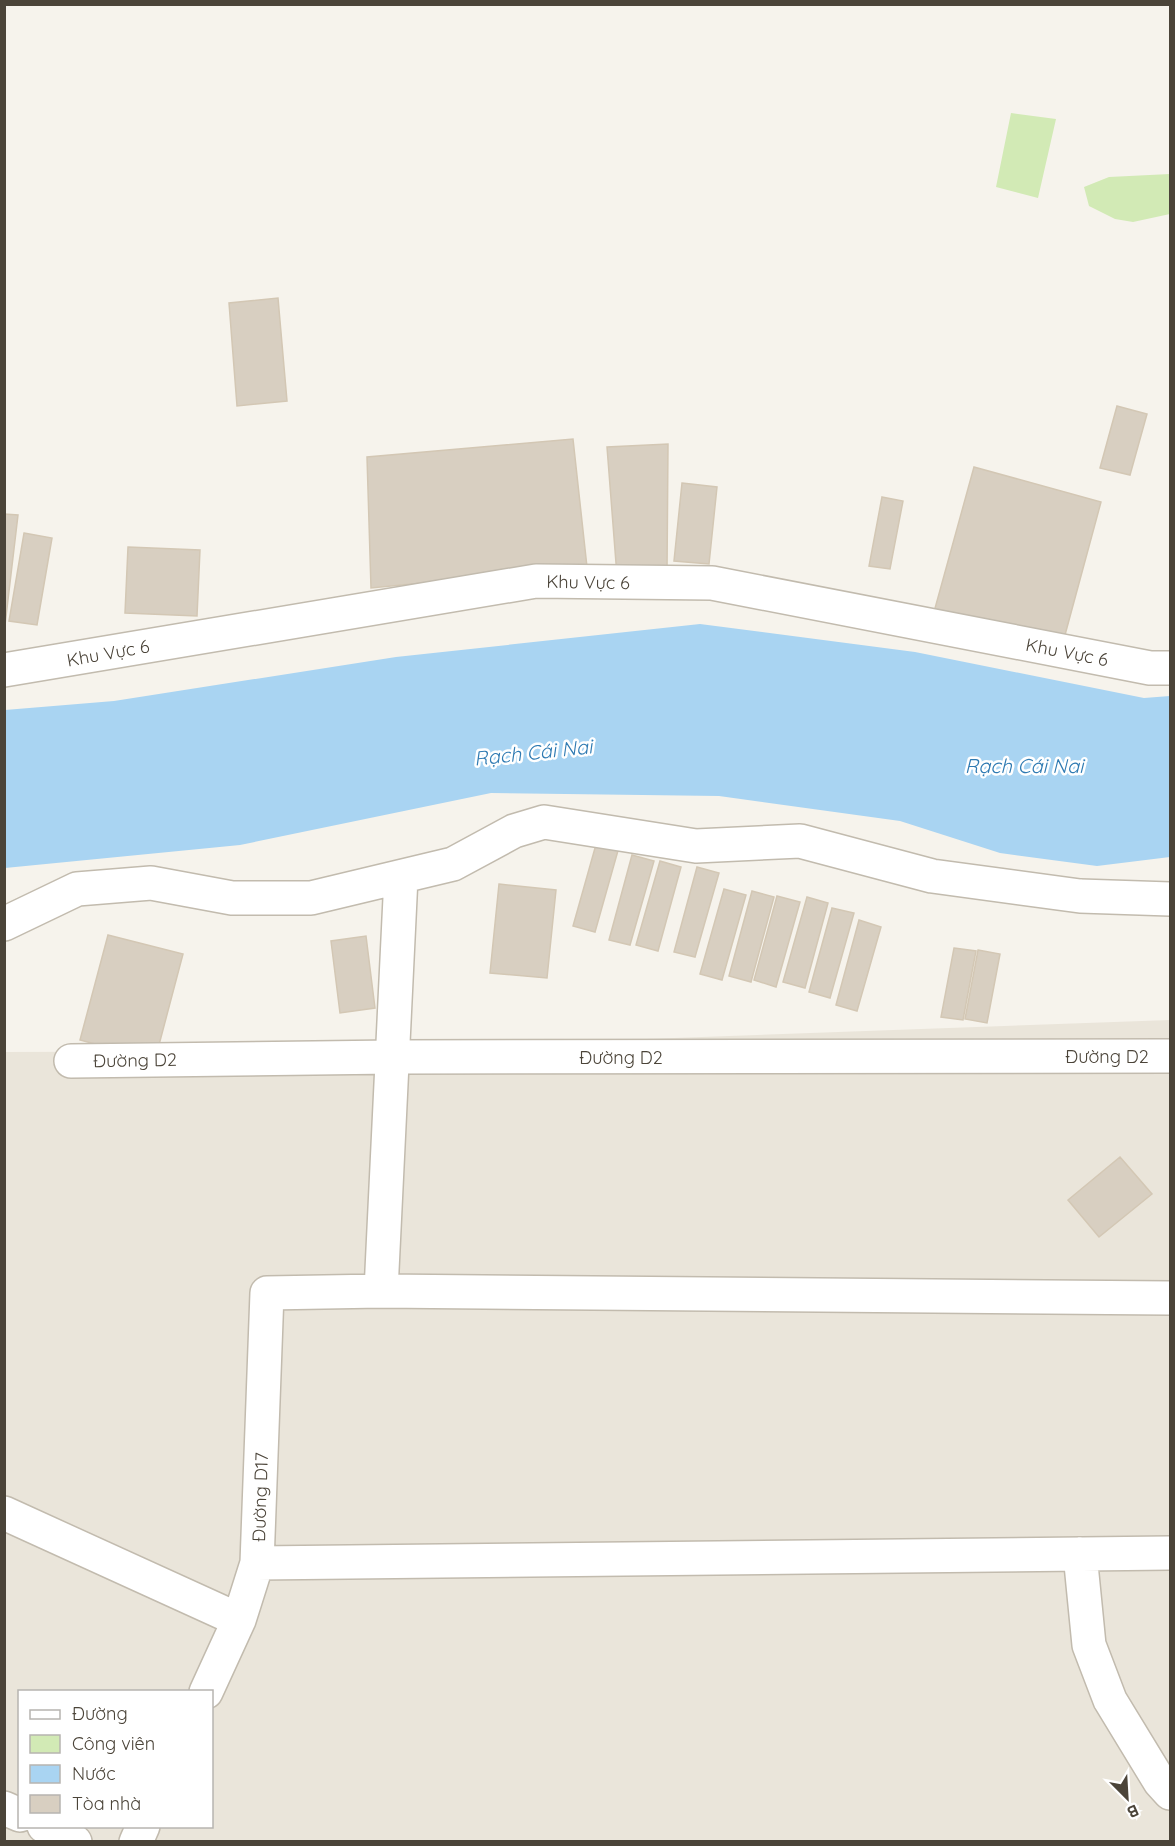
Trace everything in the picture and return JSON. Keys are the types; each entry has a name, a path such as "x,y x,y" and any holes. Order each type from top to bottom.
{"street":[{"name":"Khu Vực 6","path":"4,670 536,581 712,583 1138,666 1170,668"},
{"path":"4,924 76,890 151,883 232,898 311,898 453,864 514,831 544,822 696,846 800,841 932,876 1080,896 1170,899"},
{"path":"401,877 381,1291 1170,1298"},
{"name":"Đường D2","path":"71,1061 394,1057 1170,1056"},
{"name":"Đường D17","path":"207,1690 239,1620 257,1563 267,1293 381,1291"},
{"path":"4,1514 239,1620"},
{"path":"257,1563 1170,1552"},
{"path":"1080,1554 1089,1645 1110,1700 1160,1782 1170,1793"},
{"path":"4,1808 18,1814"},
{"path":"46,1828 75,1842"},
{"path":"136,1842 143,1828"}],"shaded area":[{"path":"1170,1020 1170,1841 5,1841 4,1052 313,1051"}],"green space":[{"path":"1011,113 1056,119 1038,198 996,187"},
{"path":"1170,174 1170,214 1133,222 1115,219 1089,206 1084,187 1109,177"}],"water":[{"name":"Rạch Cái Nai","path":"700,624 915,652 1144,698 1170,696 1170,857 1097,866 1000,853 900,821 719,796 491,793 240,845 5,868 5,710 114,701 396,657"}],"building":[{"path":"278,298 287,401 237,406 229,303"},
{"path":"1117,406 1147,414 1130,475 1100,468"},
{"path":"573,439 587,567 371,588 367,457"},
{"path":"668,444 667,573 617,576 607,447"},
{"path":"974,467 1101,502 1062,646 934,612"},
{"path":"682,483 717,487 709,564 674,561"},
{"path":"882,497 903,501 890,569 869,566"},
{"path":"4,514 18,515 5,625 4,625"},
{"path":"24,533 52,538 37,625 9,621"},
{"path":"128,547 200,550 197,616 125,613"},
{"path":"597,841 619,847 595,932 573,926"},
{"path":"632,855 654,861 630,945 609,940"},
{"path":"660,861 681,867 658,951 636,945"},
{"path":"697,867 719,873 695,957 674,952"},
{"path":"499,884 556,890 547,978 490,973"},
{"path":"724,889 746,895 722,980 700,974"},
{"path":"752,891 774,897 751,982 729,976"},
{"path":"777,896 800,902 776,987 754,980"},
{"path":"807,897 828,903 805,988 783,982"},
{"path":"832,908 854,913 830,998 809,992"},
{"path":"859,920 881,927 857,1011 836,1005"},
{"path":"108,935 183,954 155,1060 80,1040"},
{"path":"366,936 375,1008 340,1013 331,941"},
{"path":"954,948 976,951 963,1020 941,1017"},
{"path":"978,950 1000,954 987,1023 965,1019"},
{"path":"1120,1157 1152,1194 1099,1237 1068,1200"}]}
